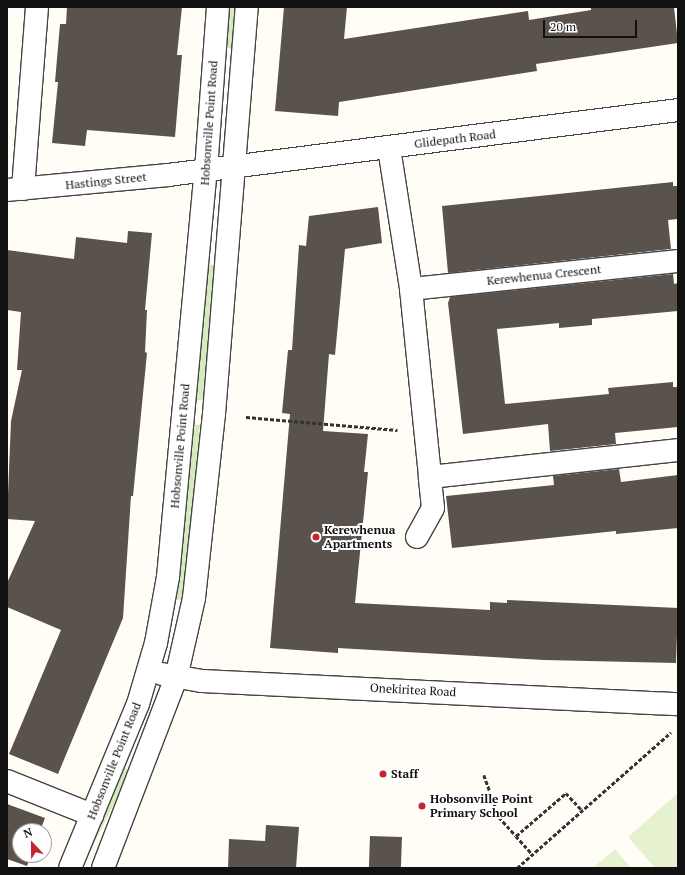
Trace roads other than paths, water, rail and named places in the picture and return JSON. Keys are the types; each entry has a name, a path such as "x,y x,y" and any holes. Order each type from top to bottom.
{"street":[{"path":"15,190 37,7"},
{"name":"Hobsonville Point Road","path":"70,868 138,704 148,670 168,577 206,170 218,7"},
{"path":"103,868 176,678 195,590 214,414 232,166 247,7"},
{"name":"Glidepath Road","path":"232,166 389,148 678,110"},
{"path":"389,148 411,289 433,508 417,537"},
{"name":"Hastings Street","path":"15,190 232,166"},
{"name":"Kerewhenua Crescent","path":"411,289 678,261"},
{"path":"430,476 678,450"},
{"name":"Onekiritea Road","path":"148,670 176,678 678,704"},
{"path":"7,781 92,815"}],"place":[{"name":"Kerewhenua Apartments","path":"316,537"},
{"name":"Staff","path":"383,774"},
{"name":"Hobsonville Point Primary School","path":"422,806"}]}
